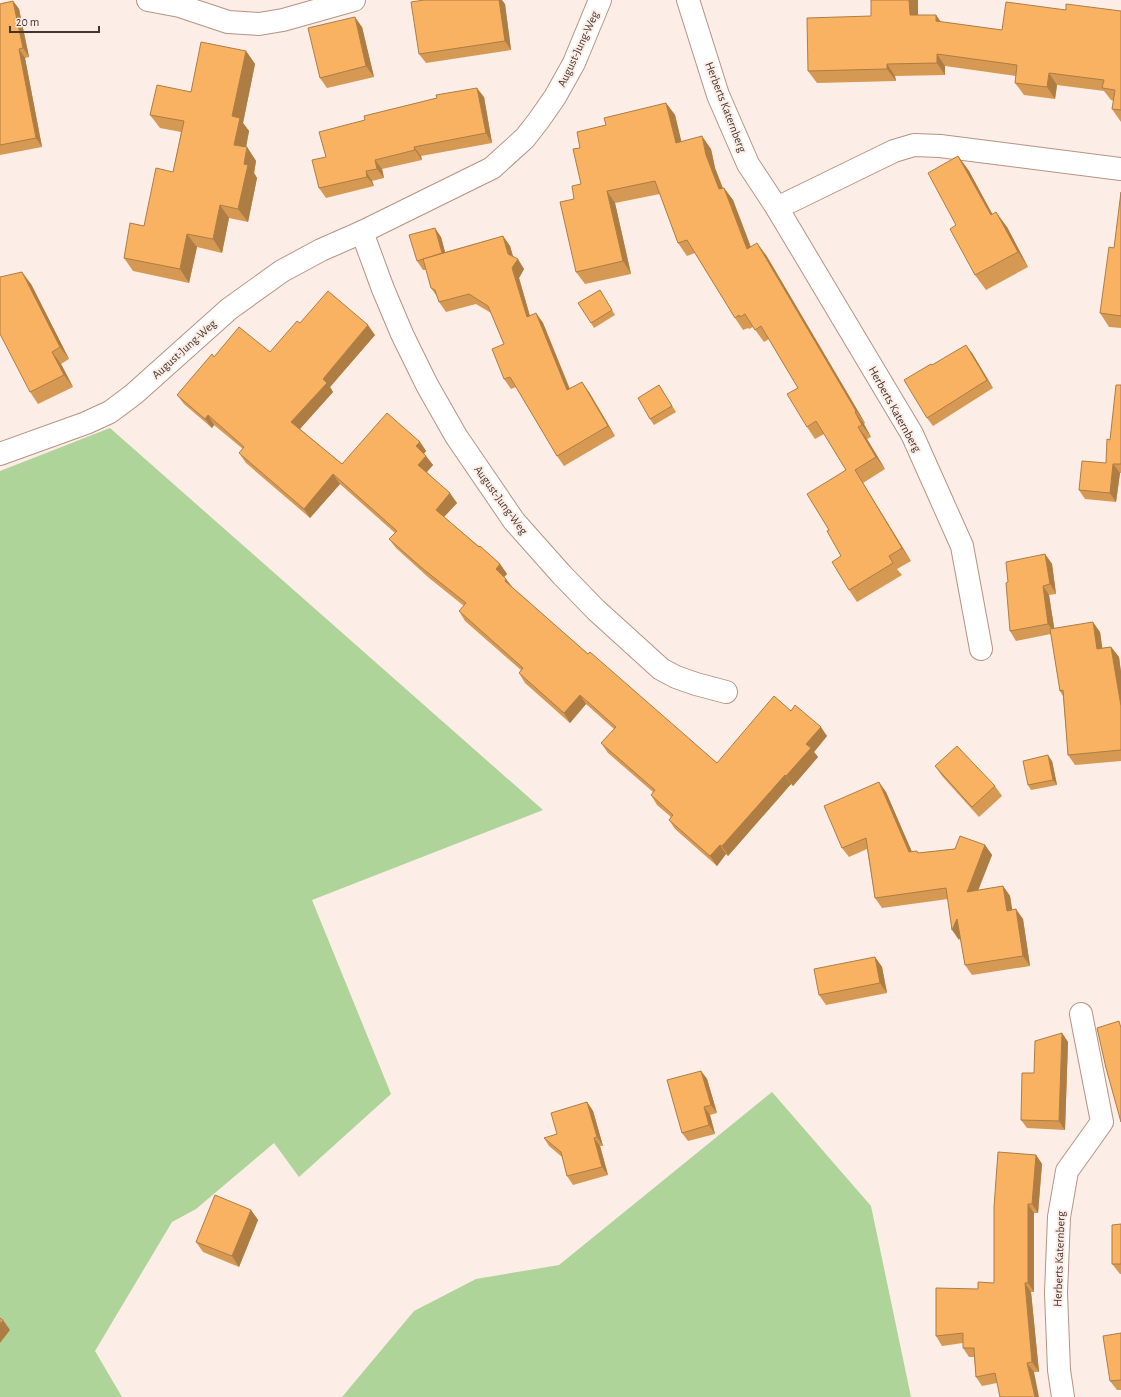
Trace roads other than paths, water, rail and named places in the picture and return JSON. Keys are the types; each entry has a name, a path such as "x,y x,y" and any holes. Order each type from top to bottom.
{"street":[{"path":"148,0 180,6 228,22 259,24 283,20 354,0"},
{"name":"August-Jung-Weg","path":"0,454 86,423 110,412 134,394 229,309 282,271 321,250 362,232 492,168 510,153 539,120 561,86 574,63 600,0"},
{"name":"Herberts Katernberg","path":"688,0 718,95 748,164 777,208 912,434 962,546 981,649"},
{"path":"777,208 894,151 914,145 940,146 1121,170"},
{"name":"August-Jung-Weg","path":"362,232 383,289 418,368 456,436 514,521 535,546 596,610 661,669 676,677 726,692"},
{"name":"Herberts Katernberg","path":"1063,1397 1059,1370 1056,1293 1059,1217 1068,1171 1102,1122 1081,1014"}]}
